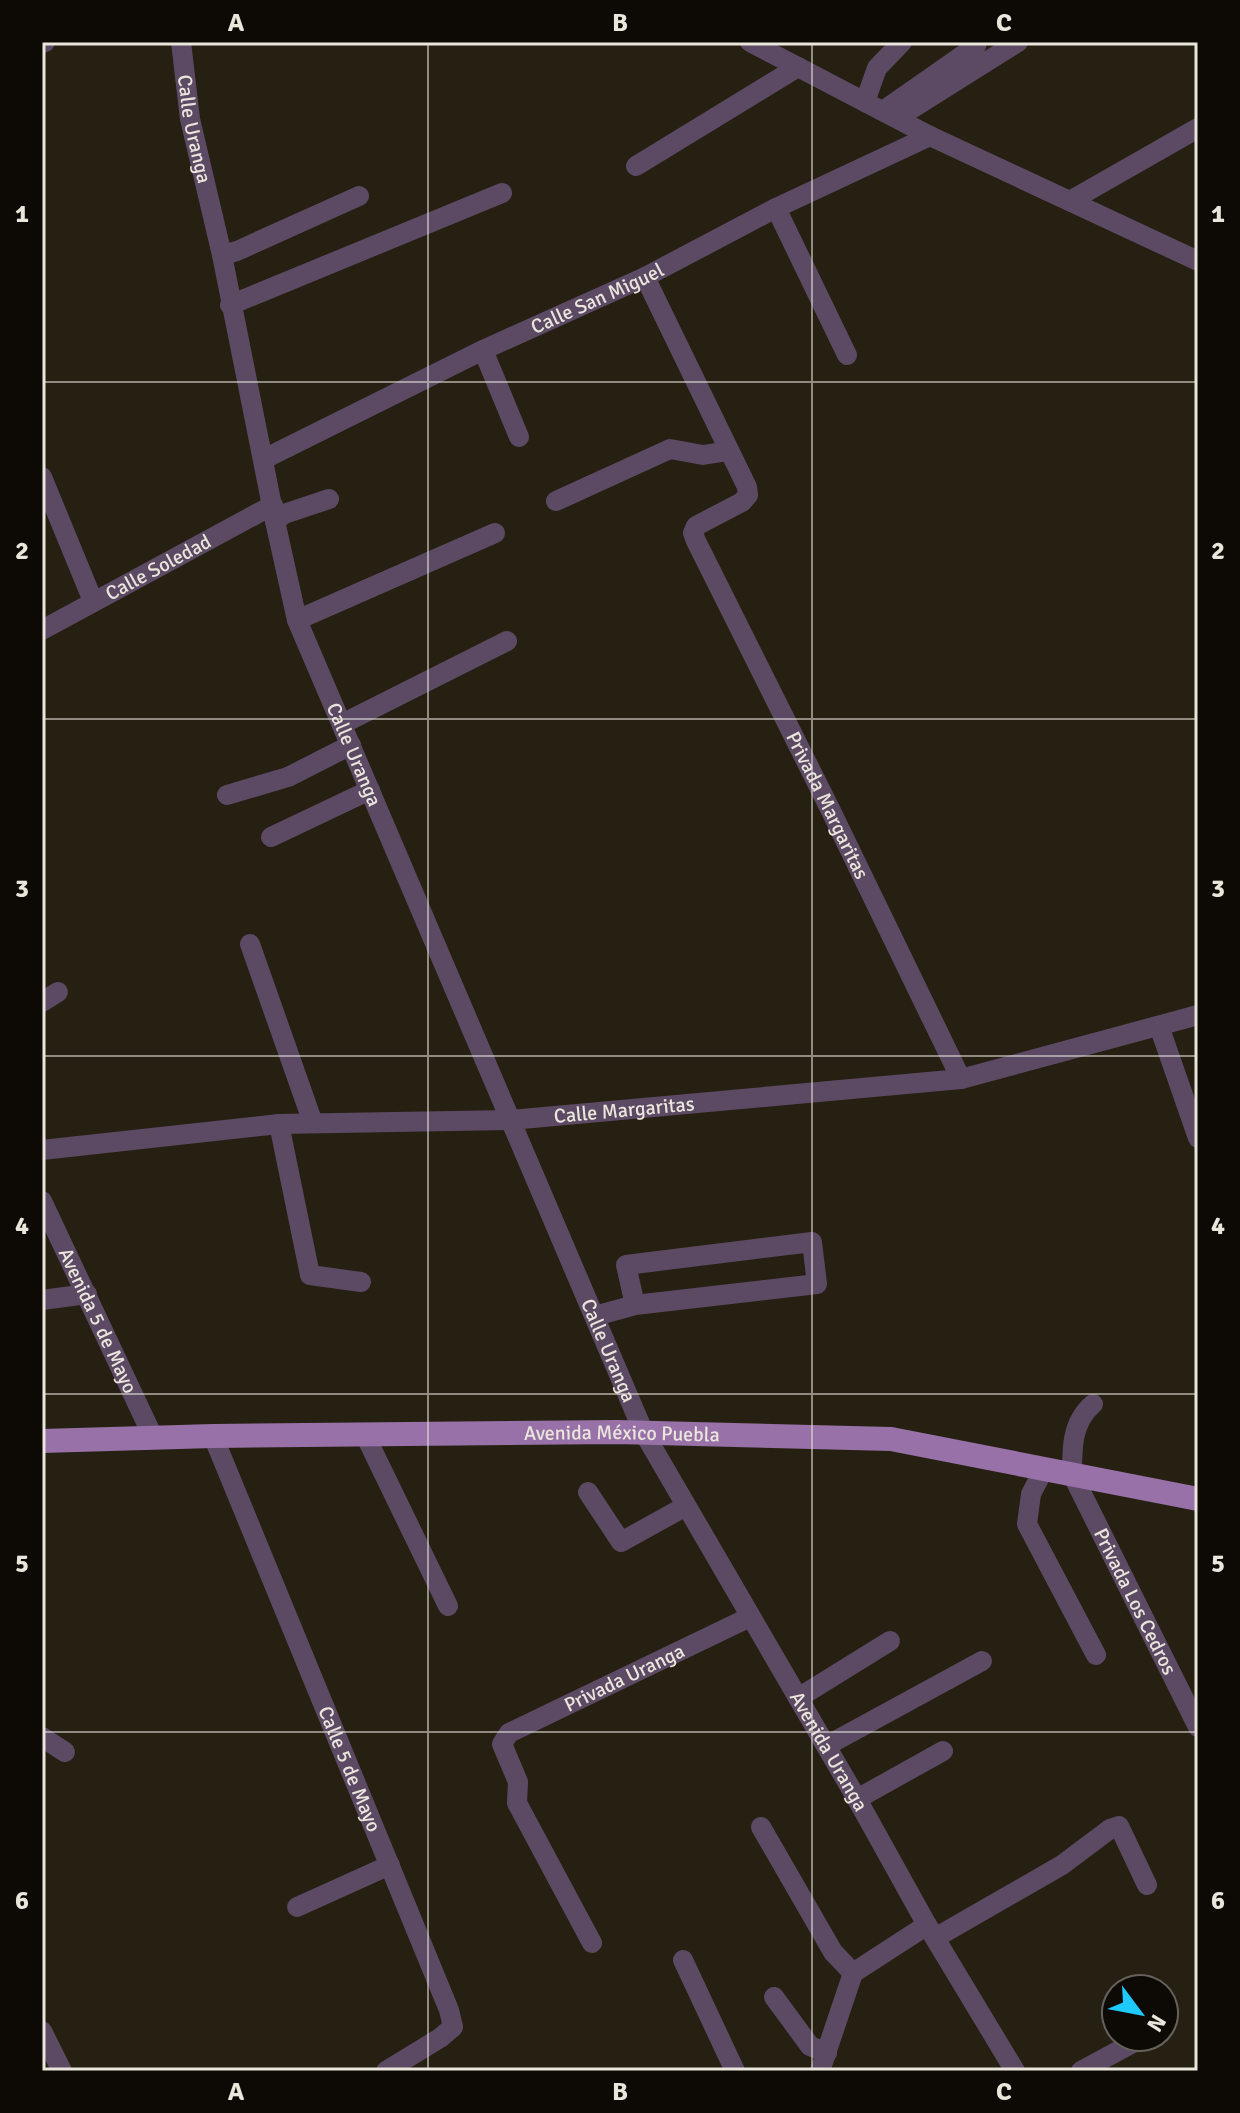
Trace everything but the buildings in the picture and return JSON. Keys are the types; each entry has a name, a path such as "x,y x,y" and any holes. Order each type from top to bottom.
{"main road":[{"name":"Avenida México Puebla","path":"42,1441 213,1436 644,1433 891,1439 1198,1499"}],"street":[{"name":"Calle Uranga","path":"181,42 190,119 222,255 297,620 644,1433"},
{"path":"750,42 930,136 1198,261"},
{"path":"881,110 877,68 902,42"},
{"path":"881,110 976,46 977,42"},
{"path":"881,110 1018,42"},
{"path":"636,166 798,67"},
{"path":"1070,201 1198,128"},
{"name":"Calle San Miguel","path":"264,459 483,350 645,277 776,208 930,136"},
{"path":"230,305 502,193"},
{"path":"222,255 359,196"},
{"path":"776,208 847,355"},
{"path":"556,501 670,449 703,455 728,451 645,277"},
{"path":"483,350 519,437"},
{"name":"Privada Margaritas","path":"728,451 748,495 742,502 696,526 693,533 961,1079"},
{"path":"42,477 93,601"},
{"name":"Calle Soledad","path":"42,630 93,601 274,513 284,514 329,499"},
{"path":"297,620 495,533"},
{"path":"342,724 507,641"},
{"path":"227,795 288,777 351,745"},
{"path":"271,837 370,790"},
{"path":"250,944 313,1123"},
{"name":"Calle Margaritas","path":"42,1150 279,1124 511,1120 961,1079 1198,1015"},
{"path":"1159,1026 1198,1138"},
{"path":"279,1124 310,1275 361,1282"},
{"name":"Avenida 5 de Mayo","path":"42,1201 154,1439"},
{"path":"595,1316 635,1305 817,1284 812,1242 626,1265 635,1305"},
{"path":"42,1300 87,1294"},
{"path":"1072,1474 1074,1436 1082,1414 1093,1404"},
{"name":"Avenida Uranga","path":"644,1433 1015,2071"},
{"path":"365,1435 448,1606"},
{"name":"Calle 5 de Mayo","path":"213,1436 449,2010 453,2027 386,2071"},
{"path":"1044,1469 1031,1494 1027,1524 1096,1655"},
{"name":"Privada Los Cedros","path":"1072,1474 1198,1727"},
{"path":"588,1492 621,1542 686,1506"},
{"name":"Privada Uranga","path":"592,1943 517,1803 518,1782 502,1744 509,1733 750,1617"},
{"path":"798,1698 890,1641"},
{"path":"826,1746 982,1661"},
{"path":"42,1737 65,1752"},
{"path":"857,1799 943,1751"},
{"path":"824,2062 853,1973 1062,1865 1110,1829 1119,1826 1147,1885"},
{"path":"761,1827 833,1952 853,1973"},
{"path":"297,1907 390,1865"},
{"path":"683,1960 735,2071"},
{"path":"774,1997 824,2062"},
{"path":"42,2031 62,2071"},
{"path":"1081,2071 1114,2053"}]}
